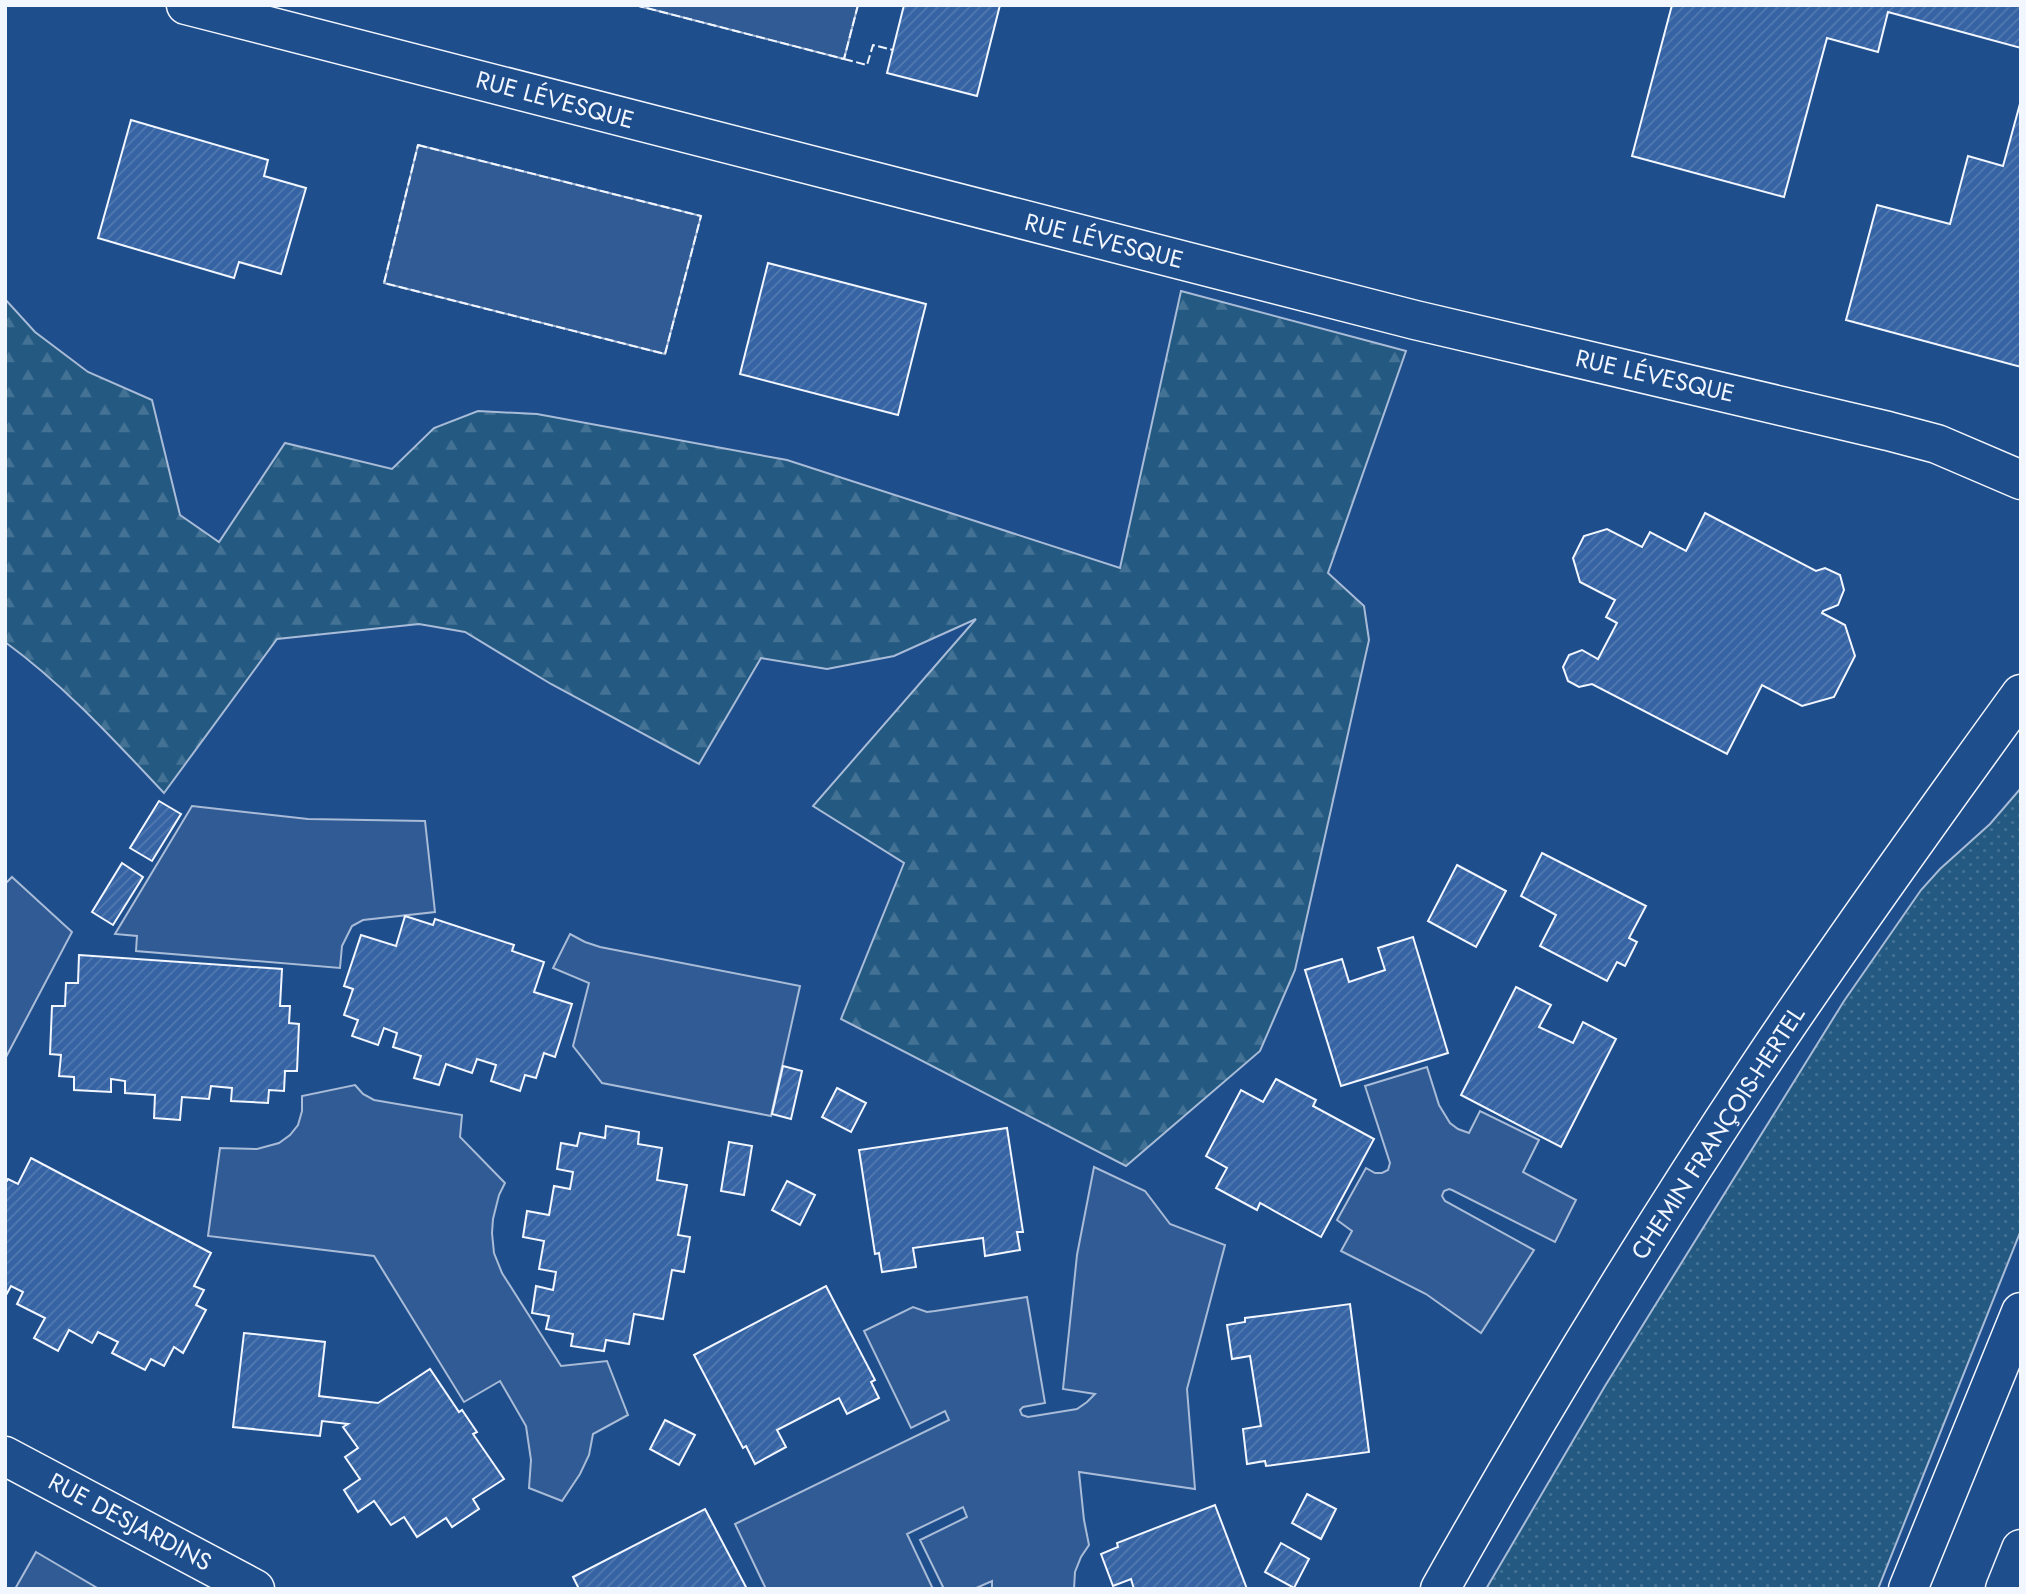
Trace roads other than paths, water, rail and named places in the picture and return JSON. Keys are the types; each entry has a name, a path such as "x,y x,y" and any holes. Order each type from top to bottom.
{"street":[{"name":"RUE LÉVESQUE","path":"186,5 1416,320 1888,430 1937,444 2021,480"},
{"name":"CHEMIN FRANÇOIS-HERTEL","path":"1440,1589 1629,1270 1756,1072 1853,928 2021,694"},
{"path":"1908,1589 2021,1312"},
{"name":"RUE DESJARDINS","path":"5,1456 255,1589"},
{"path":"2005,1589 2021,1549"}]}
